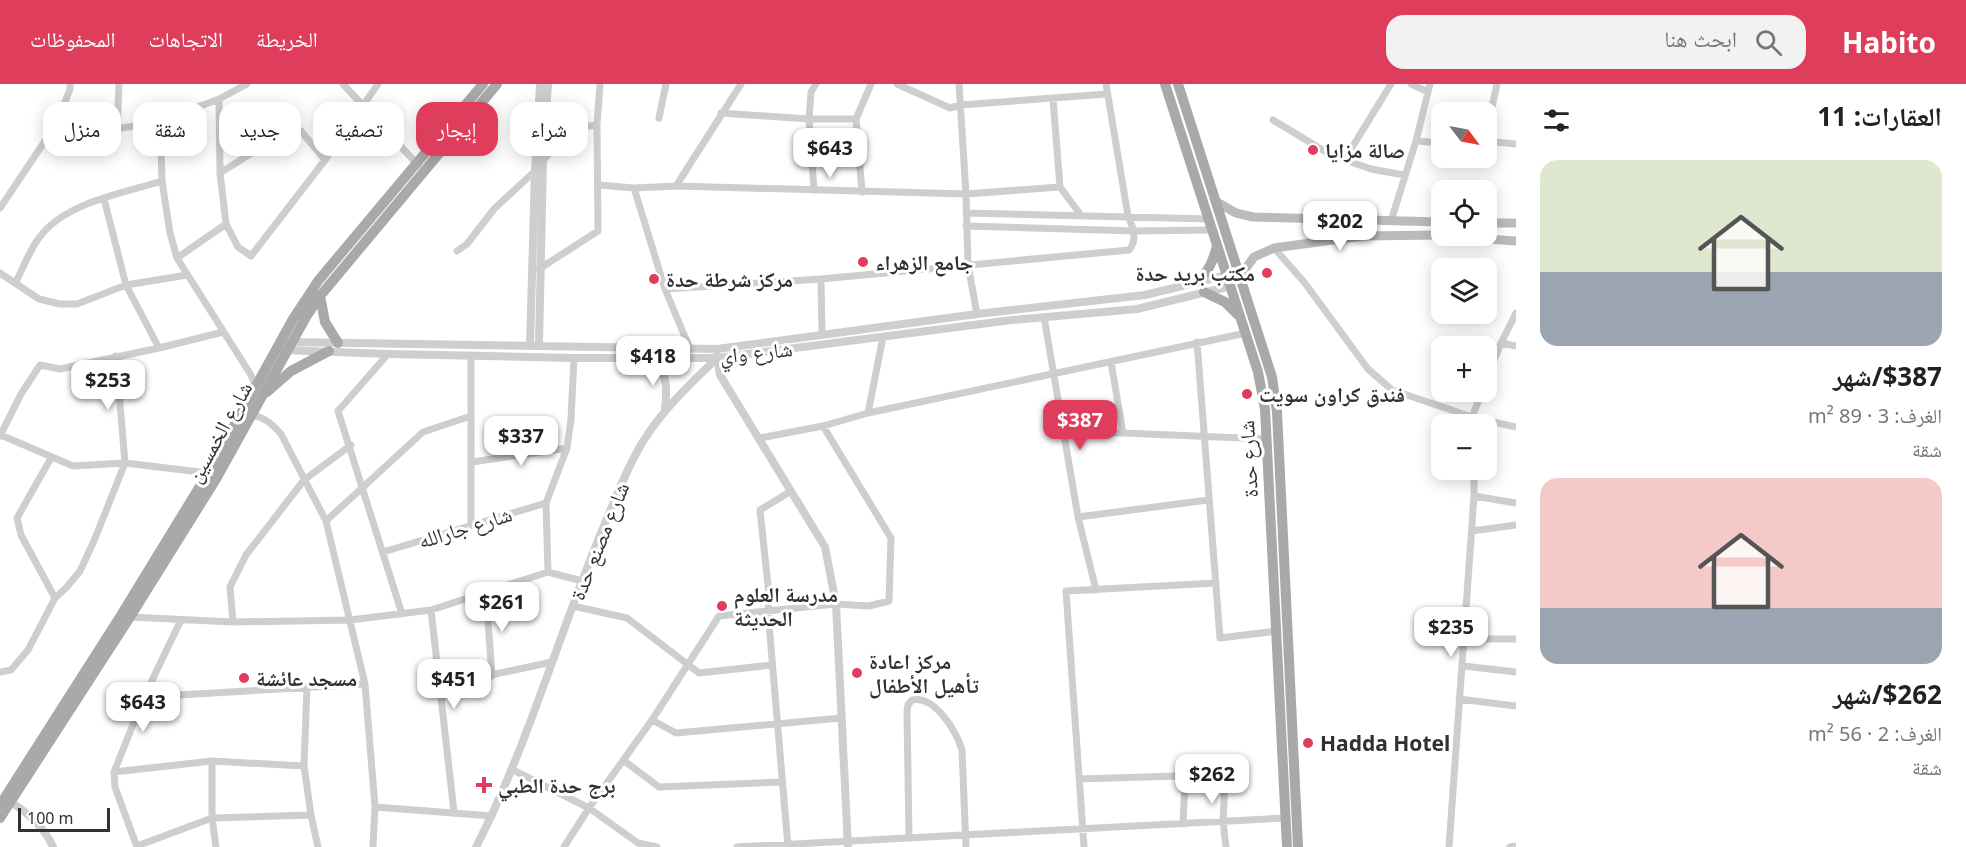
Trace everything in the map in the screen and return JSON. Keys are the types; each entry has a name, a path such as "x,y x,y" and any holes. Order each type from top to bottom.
{"main road":[{"name":"شارع الخمسين","path":"5,798 130,617 141,591 256,387 320,296 483,84"},
{"name":"شارع الخمسين","path":"0,818 5,798 216,479 251,416 318,281 497,84"},
{"name":"شارع حدة","path":"1165,84 1241,318 1251,331 1272,377 1277,412 1287,742 1298,847"},
{"name":"شارع حدة","path":"1178,84 1241,280 1251,331 1265,409 1282,631"},
{"path":"1215,201 1236,213 1254,217 1431,222"},
{"path":"1497,223 1516,223"},
{"path":"1241,280 1254,257 1274,248 1362,236 1431,235"},
{"path":"1497,239 1516,241"},
{"path":"1197,282 1212,264 1217,246"},
{"path":"1204,292 1225,302 1241,318"},
{"path":"320,296 321,312 338,343"},
{"path":"260,398 291,371 329,351"},
{"name":"شارع حدة","path":"1287,742 1285,818 1287,847"}],"street":[{"path":"64,102 70,84"},
{"path":"118,102 119,84"},
{"path":"207,104 247,84"},
{"path":"343,84 359,102"},
{"path":"366,102 378,84"},
{"path":"534,346 535,171 540,84"},
{"path":"534,346 548,84"},
{"path":"539,268 597,231 599,185 597,125 600,84"},
{"path":"659,118 666,84"},
{"path":"676,186 741,84"},
{"path":"814,190 810,119 811,92 816,84"},
{"path":"862,192 856,119 871,84"},
{"path":"897,84 950,108 961,105 1107,94"},
{"path":"959,84 968,265 977,314"},
{"path":"665,289 821,279 1129,250 1133,246 1134,231 1128,216 1106,84"},
{"path":"1345,159 1391,84"},
{"path":"1390,221 1416,141 1429,88 1412,84"},
{"path":"1493,102 1497,84"},
{"path":"219,99 220,173 226,224 238,247 251,256 328,156"},
{"path":"1053,99 1060,187 1080,214"},
{"path":"722,113 810,119 856,119"},
{"path":"1273,120 1331,154 1371,169 1404,175"},
{"path":"457,251 467,244 494,209 535,171 550,152 582,127 597,125"},
{"path":"220,173 293,127 301,131 325,160"},
{"path":"1416,141 1431,142"},
{"path":"1497,142 1516,144"},
{"path":"0,208 43,144"},
{"path":"404,150 420,167"},
{"path":"161,156 162,181 170,233 177,258 251,375 256,387"},
{"path":"16,282 42,233 59,218 78,206 162,181"},
{"path":"599,185 634,188 676,186 966,194 1060,187"},
{"path":"634,188 665,289 690,349"},
{"path":"104,199 126,285 159,348"},
{"path":"966,213 1080,214 1209,219"},
{"path":"1043,215 1044,228"},
{"path":"177,258 226,224"},
{"path":"966,226 1134,231 1213,230"},
{"path":"1274,248 1304,282 1368,369 1392,390 1454,414"},
{"path":"0,273 39,299 60,304 77,304 126,285 187,275"},
{"path":"821,279 822,335"},
{"name":"شارع واي","path":"284,346 338,343 534,346 690,349 717,353 822,335 1145,295 1197,282 1229,280"},
{"name":"شارع واي","path":"284,346 388,354 654,359 883,337 1012,320 1137,309 1204,292 1229,280"},
{"path":"1010,310 1012,320"},
{"path":"1497,354 1516,313"},
{"path":"1044,317 1078,517 1096,590"},
{"path":"760,438 1251,331"},
{"path":"208,473 125,463 73,466 0,436 21,394 40,365 60,369 223,332"},
{"path":"868,413 883,337"},
{"path":"1197,342 1220,638 1282,631"},
{"path":"1501,344 1516,346"},
{"path":"432,345 432,355"},
{"path":"717,353 720,375 825,547 836,604 848,844"},
{"name":"شارع مصنع حدة","path":"476,847 492,816 511,769 623,479 643,442 665,410 717,353"},
{"path":"388,354 338,411 351,445 361,489 402,614"},
{"path":"471,356 471,524"},
{"path":"0,672 11,670 28,650 55,598 80,571 125,463 116,357"},
{"path":"548,573 546,503 567,448 572,419 574,358"},
{"path":"654,359 661,367 665,381 665,410"},
{"path":"1111,362 1123,433"},
{"path":"251,416 261,417 271,423 281,434 326,521 365,684 375,807 373,847"},
{"path":"326,521 423,432 471,416"},
{"path":"1497,424 1516,427"},
{"path":"564,847 652,720 719,616 836,604 869,606 889,601 891,538 823,426"},
{"path":"1064,432 1266,439"},
{"path":"233,622 230,587 246,555 304,480 351,445"},
{"path":"472,462 567,448"},
{"path":"51,458 17,518 21,535 55,598"},
{"path":"1449,847 1474,480"},
{"path":"788,845 772,665 769,595 760,510 791,491"},
{"path":"1474,496 1516,503"},
{"path":"1078,517 1208,500"},
{"name":"شارع جارالله","path":"383,552 546,503"},
{"path":"1472,531 1516,525"},
{"path":"130,617 233,622 350,620 431,610 548,573 582,582"},
{"path":"1084,847 1066,591 1216,583"},
{"path":"486,592 492,676"},
{"path":"573,606 627,618 699,672 772,665"},
{"path":"431,610 454,812"},
{"path":"181,620 144,697 114,772 116,787 137,847 212,818 311,815"},
{"path":"1464,639 1516,639"},
{"path":"439,686 552,662"},
{"path":"1463,666 1516,672"},
{"path":"144,697 365,684"},
{"path":"307,687 304,766 318,847"},
{"path":"909,837 907,712 912,700 918,699 930,704 950,723 958,736 962,750 966,847"},
{"path":"1459,699 1516,706"},
{"path":"652,720 676,733 841,718"},
{"path":"623,760 659,787 781,782"},
{"path":"114,772 212,761 304,766"},
{"path":"212,761 212,818 216,847"},
{"path":"1226,763 1223,821 1226,847"},
{"path":"511,769 589,808 639,845 657,847"},
{"path":"1079,779 1178,776 1185,782 1183,824"},
{"path":"5,798 26,812 42,828 53,847"},
{"path":"375,807 492,816"},
{"path":"737,847 848,844 966,833 1285,818"},
{"path":"1510,847 1516,846"}],"place":[{"name":"صالة مزايا","path":"1313,150"},
{"name":"جامع الزهراء","path":"863,262"},
{"name":"مكتب بريد حدة","path":"1267,273"},
{"name":"مركز شرطة حدة","path":"654,279"},
{"name":"فندق كراون سويت","path":"1247,394"},
{"name":"مدرسة العلوم الحديثة","path":"722,606"},
{"name":"مركز اعادة تأهيل الأطفال","path":"857,673"},
{"name":"مسجد عائشة","path":"244,678"},
{"name":"Hadda Hotel","path":"1308,743"},
{"name":"برج حدة الطبي","path":"484,785"}]}
